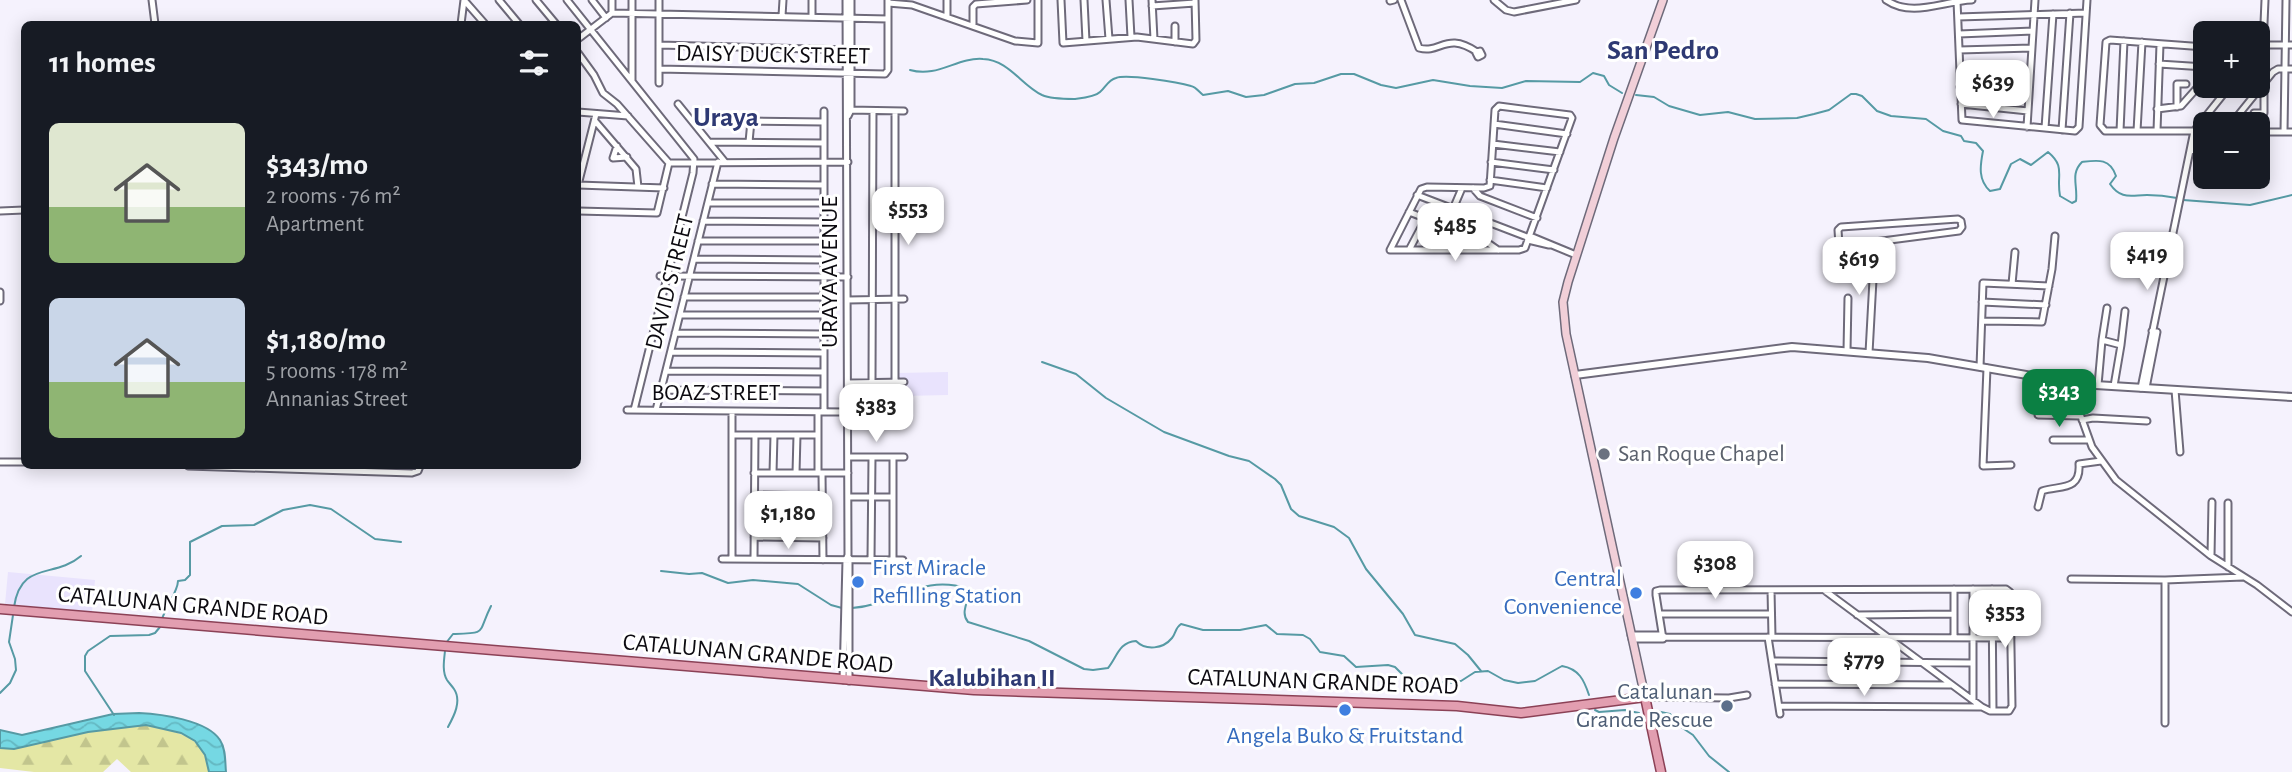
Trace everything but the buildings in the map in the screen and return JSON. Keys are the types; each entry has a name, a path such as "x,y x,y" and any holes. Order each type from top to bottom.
{"main road":[{"path":"1661,772 1575,375 1563,302 1614,138 1663,0"},
{"name":"CATALUNAN GRANDE ROAD","path":"0,609 1005,691 1457,706 1515,713 1646,697"}],"street":[{"path":"152,0 155,21"},
{"path":"461,21 464,0"},
{"path":"464,0 482,21"},
{"path":"499,0 517,21"},
{"path":"536,0 552,21"},
{"path":"567,0 686,147 695,162 664,276 848,277"},
{"path":"592,0 609,15"},
{"path":"609,15 612,0"},
{"path":"632,0 632,80"},
{"path":"659,0 659,83"},
{"path":"782,16 783,0"},
{"path":"812,0 812,17"},
{"name":"URAYA AVENUE","path":"846,680 849,0"},
{"path":"918,0 919,7"},
{"path":"947,0 947,17"},
{"path":"973,26 973,7 976,4 1027,0"},
{"path":"581,37 609,15 659,13 888,19 888,1 919,7 1014,41 1038,43 1038,0"},
{"path":"1061,0 1063,43 1131,37 1175,42 1196,42 1195,1 1152,3 1154,39"},
{"path":"1084,0 1086,41"},
{"path":"1106,0 1109,39"},
{"path":"1129,0 1131,37"},
{"path":"1401,0 1419,48 1424,50 1453,43 1465,45 1476,52"},
{"path":"1494,0 1506,10 1514,12 1576,0"},
{"path":"1886,0 1905,8 1928,8 1972,0"},
{"path":"2027,127 2035,0"},
{"path":"1957,1 1962,120 2078,130 2087,0"},
{"path":"2263,21 2265,0"},
{"path":"2284,132 2289,69 2289,20 2286,0"},
{"path":"2062,130 2070,13"},
{"path":"1958,17 2086,13"},
{"path":"2045,128 2053,14"},
{"name":"DAISY DUCK STREET","path":"659,69 887,74 888,19"},
{"path":"1175,26 1175,42"},
{"path":"1959,34 2033,31"},
{"path":"2193,46 2110,40 2105,44 2099,125 2102,130 2193,131"},
{"path":"2120,131 2124,41"},
{"path":"2137,131 2142,42"},
{"path":"2157,131 2160,44"},
{"name":"DAISY DUCK STREET","path":"659,45 848,50"},
{"path":"2270,47 2289,45"},
{"path":"1959,50 2032,48"},
{"path":"581,57 603,93 628,116 669,163"},
{"path":"2160,64 2193,66"},
{"path":"2270,75 2275,70 2289,69"},
{"path":"1960,70 2030,77"},
{"path":"2177,107 2177,84 2186,84"},
{"path":"1960,87 2029,93"},
{"path":"2158,108 2177,107 2193,94"},
{"path":"2240,112 2251,98"},
{"path":"678,104 709,142 721,162"},
{"path":"1961,104 2028,111"},
{"path":"1497,106 1570,115 1573,118 1567,134 1537,218 1525,247 1521,250 1390,249 1417,195 1425,187 1489,187 1497,106"},
{"path":"823,560 818,435 824,391 824,111"},
{"path":"872,383 873,111"},
{"path":"895,111 895,382"},
{"path":"848,112 904,111"},
{"path":"581,113 596,118 628,116"},
{"path":"596,118 638,172 638,187"},
{"path":"581,174 596,118"},
{"path":"749,142 751,121 824,122"},
{"path":"1494,124 1567,134"},
{"path":"2270,132 2292,132"},
{"path":"709,142 824,143"},
{"path":"1493,144 1560,152"},
{"path":"617,146 611,160 627,157"},
{"path":"2143,388 2152,331 2193,150"},
{"name":"DAVID STREET","path":"656,410 712,184 721,162"},
{"path":"669,163 848,162"},
{"path":"1492,162 1554,170"},
{"path":"581,211 657,213 669,163"},
{"path":"1490,180 1547,188"},
{"path":"712,184 824,184"},
{"path":"581,185 664,188"},
{"path":"1453,209 1462,188"},
{"path":"1473,188 1479,195 1537,218"},
{"path":"1417,195 1576,255"},
{"path":"708,203 824,203"},
{"path":"0,211 21,210"},
{"path":"1409,212 1490,243 1498,250"},
{"path":"1409,250 1426,218"},
{"path":"1958,219 1962,228 1959,231 1875,243 1841,246 1837,241 1838,230 1844,226 1911,223 1958,219"},
{"path":"703,221 824,222"},
{"path":"1911,223 1912,238"},
{"path":"1431,250 1444,225"},
{"path":"1982,321 2040,324 2046,305 2055,236"},
{"path":"698,241 824,240"},
{"path":"1869,353 1875,243"},
{"path":"2012,284 2015,252"},
{"path":"694,258 824,260"},
{"name":"BOAZ STREET","path":"664,276 630,410 848,412"},
{"path":"2011,466 1983,466 1983,283 2049,286"},
{"path":"0,292 0,301"},
{"path":"684,297 824,297"},
{"path":"1847,351 1848,298"},
{"path":"848,300 904,299"},
{"path":"1982,302 2046,305"},
{"path":"2098,385 2108,308"},
{"path":"2114,386 2125,311"},
{"path":"680,315 824,315"},
{"path":"675,333 824,334"},
{"path":"2102,340 2121,345"},
{"path":"1575,375 1780,348 1869,353 1983,368 2068,383 2292,397"},
{"path":"671,352 824,353"},
{"path":"666,370 824,372"},
{"path":"848,383 904,382"},
{"path":"2068,383 2089,440 2101,461 2128,490 2211,556 2292,612"},
{"path":"661,390 824,391"},
{"path":"2175,390 2180,452"},
{"path":"732,411 732,559"},
{"path":"2038,415 2147,421"},
{"path":"732,435 818,435"},
{"path":"754,559 755,435"},
{"path":"774,435 774,473"},
{"path":"796,473 797,435"},
{"path":"2053,440 2089,440"},
{"path":"848,457 904,457"},
{"path":"871,560 872,457"},
{"path":"893,457 893,560"},
{"path":"2038,507 2042,491 2066,488 2075,481 2080,471 2079,464 2101,461"},
{"path":"0,463 21,462"},
{"path":"368,469 412,473 419,469"},
{"path":"754,473 848,472"},
{"path":"754,495 822,496"},
{"path":"848,497 893,497"},
{"path":"2211,556 2212,502"},
{"path":"2228,503 2228,567"},
{"path":"754,516 822,517"},
{"path":"754,537 823,538"},
{"path":"722,559 903,560"},
{"path":"2071,579 2244,577"},
{"path":"2165,580 2165,723"},
{"path":"1663,637 1656,591 1954,589 2009,590 2011,710 1993,711 1982,707 1823,590"},
{"path":"1954,589 1954,638"},
{"path":"1973,589 1973,701"},
{"path":"1992,589 1993,711"},
{"path":"1771,590 1770,637 1779,710 1982,707"},
{"path":"1659,614 1772,614"},
{"path":"1857,615 1954,614"},
{"path":"1632,637 2011,638"},
{"path":"1772,661 1973,663"},
{"path":"1775,684 1952,685"},
{"path":"1646,697 1729,698 1747,695"}],"shaded area":[{"path":"948,372 948,395 903,396 903,381 897,381 897,373"},
{"path":"8,572 95,580 92,612 5,604"}],"green space":[{"path":"146,725 188,737 202,750 209,772 131,772 117,759 103,772 34,772 0,768 0,748 14,749 88,732"}],"water":[{"path":"139,713 183,719 214,733 223,747 226,772 209,772 205,755 195,741 181,733 146,725 88,732 14,749 0,748 0,730 22,735 113,714"}],"waterway":[{"path":"910,70 939,70 974,59 992,60 1008,68 1042,95 1066,99 1095,95 1111,80 1122,77 1184,84 1194,87 1203,95 1228,91 1246,97 1264,95 1295,84 1314,83 1341,74 1354,74 1396,88 1433,80 1502,88 1526,81 1580,82 1593,73 1604,76 1609,85 1622,93"},
{"path":"1636,95 1654,97 1669,106 1700,115 1728,112 1755,119 1797,118 1814,114 1829,110 1851,94 1856,94 1862,96 1877,111 1891,116 1926,119 1943,131 1961,136 1964,141 1976,143 1983,151 1982,177 1990,191 2000,189 2011,164 2020,159 2031,165 2048,152 2059,167 2060,196 2072,203 2076,201 2075,175 2078,166 2082,162 2093,161 2110,166 2116,176 2110,184 2122,195 2177,198"},
{"path":"2183,200 2250,205 2292,195"},
{"path":"1042,362 1076,374 1106,398 1164,432 1249,461 1275,479 1281,485 1291,509 1299,516 1334,527 1349,538 1366,569 1403,614 1415,635 1455,644 1481,671"},
{"path":"162,619 178,581 185,580 190,575 190,542 222,526 254,525 283,510 310,505 331,509 375,539 401,542"},
{"path":"14,607 18,592 31,576 71,563 81,556"},
{"path":"661,571 702,573 728,583 753,580 798,584 831,605 842,608"},
{"path":"852,608 882,602 923,587 952,585 968,589 965,610 968,622 1029,641 1084,669 1108,668 1122,647 1130,642 1136,641 1149,647 1164,645 1181,624 1203,630 1240,630 1266,625 1277,634 1303,635 1310,639 1320,652 1344,656 1356,667 1388,665 1395,667 1407,679 1449,683 1461,681 1475,672 1488,671 1504,680 1518,683 1535,681 1562,666 1580,676 1589,695"},
{"path":"446,643 453,634 480,630 491,606"},
{"path":"0,693 10,683 16,670 9,642 13,615"},
{"path":"114,715 85,671 85,656 110,636 149,635 160,627"},
{"path":"445,651 444,673 457,698 453,718 448,727"},
{"path":"1595,710 1639,713"},
{"path":"1656,711 1670,714 1681,727 1693,735 1709,756 1729,772"}],"place":[{"name":"San Roque Chapel","path":"1604,454"},
{"name":"First Miracle Refilling Station","path":"858,582"},
{"name":"Central Convenience","path":"1636,593"},
{"name":"Catalunan Grande Rescue","path":"1727,706"},
{"name":"Angela Buko & Fruitstand","path":"1345,710"}],"district":[{"name":"San Pedro","path":"1663,51"},
{"name":"Uraya","path":"726,118"},
{"name":"Kalubihan II","path":"992,678"}]}
